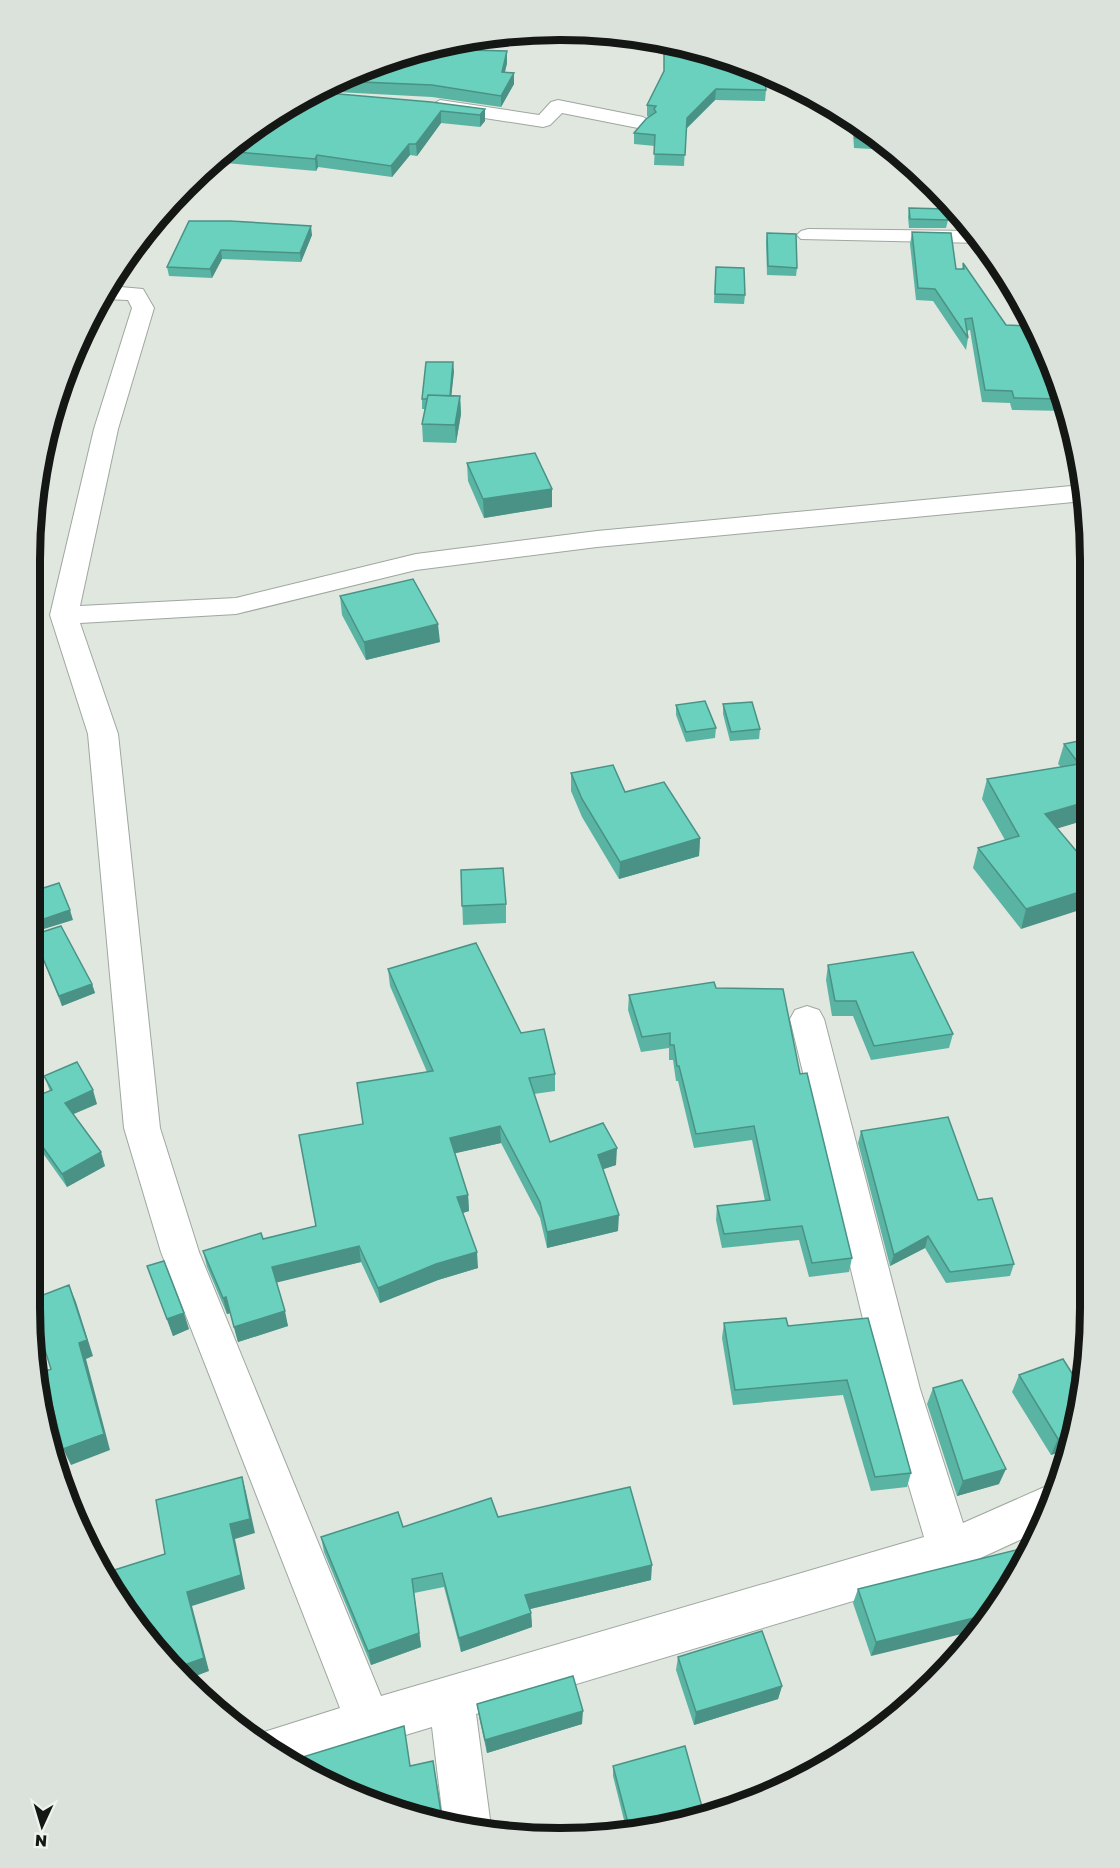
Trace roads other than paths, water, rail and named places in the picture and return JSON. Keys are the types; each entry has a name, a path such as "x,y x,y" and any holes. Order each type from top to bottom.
{"street":[{"path":"420,104 543,121 558,106 643,123"},
{"path":"808,235 967,237"},
{"path":"114,293 135,294 143,308 106,429 64,615 103,734 142,1128 180,1252 369,1723"},
{"path":"64,615 236,606 416,562 597,539 1075,494"},
{"path":"807,1019 900,1389 950,1551"},
{"path":"284,1748 950,1551 1039,1510"},
{"path":"451,1699 467,1819"}]}
